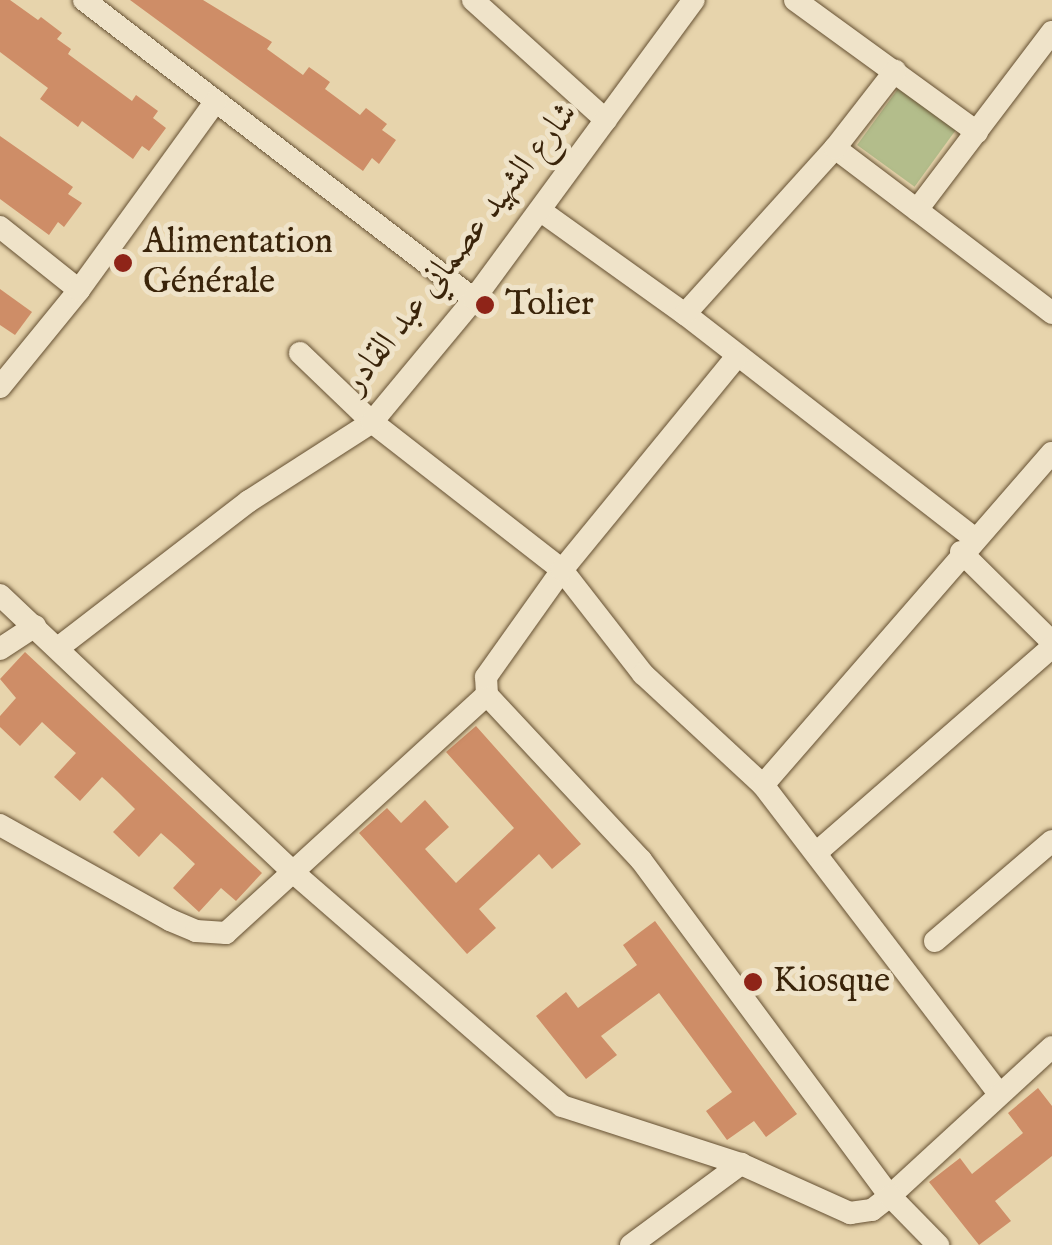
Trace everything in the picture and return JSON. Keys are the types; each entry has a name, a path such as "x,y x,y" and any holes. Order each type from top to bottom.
{"street":[{"path":"84,0 474,299"},
{"path":"473,0 606,120"},
{"name":"شارع الشهيد عصماني عبد القادر","path":"58,648 249,500 372,422 474,299 694,0"},
{"path":"795,0 977,132"},
{"path":"917,210 1052,32"},
{"path":"685,314 836,148 896,71"},
{"path":"0,386 79,290 216,101"},
{"path":"836,148 1052,313"},
{"path":"541,210 685,314 968,545 1052,645 816,852"},
{"path":"0,227 79,290"},
{"path":"300,353 372,422 562,570 643,674 763,785 999,1094"},
{"path":"737,356 562,570 486,677 487,695 641,860 890,1196 938,1245"},
{"path":"763,785 1052,452"},
{"path":"0,595 294,873 562,1106 742,1164 850,1213 872,1210 999,1094 1048,1059"},
{"path":"0,649 35,626"},
{"path":"0,825 196,930 226,933 487,695"},
{"path":"936,941 1052,842"},
{"path":"631,1245 742,1164"}],"green space":[{"path":"900,86 957,128 915,187 857,145"}],"building":[{"path":"0,0 10,0 38,20 41,17 62,33 57,39 71,49 68,54 132,101 136,95 158,111 153,118 166,128 149,151 142,146 133,159 82,121 78,127 40,99 48,88 0,52"},
{"path":"130,0 203,0 272,42 267,49 303,75 309,67 330,82 325,89 360,115 366,108 387,124 382,130 396,140 379,164 372,158 363,171"},
{"path":"0,136 73,187 68,194 82,203 64,227 58,222 49,235 0,199"},
{"path":"0,289 32,312 15,335 0,325"},
{"path":"25,652 262,873 236,901 221,888 199,912 173,888 195,864 161,833 139,857 113,832 135,809 102,777 80,801 54,777 76,753 42,722 20,746 0,727 0,716 16,698 0,679"},
{"path":"476,726 581,844 552,869 539,854 479,909 496,928 467,954 359,833 387,808 401,823 425,800 449,827 425,849 456,883 514,828 446,752"},
{"path":"655,921 797,1114 766,1137 754,1121 727,1140 706,1111 732,1092 659,993 601,1036 617,1055 586,1079 536,1016 566,992 578,1008 637,965 623,945"},
{"path":"1038,1088 1052,1106 1052,1156 995,1201 1011,1221 979,1245 929,1182 960,1158 972,1174 1023,1133 1008,1113"}],"place":[{"name":"Alimentation Générale","path":"123,263"},
{"name":"Tolier","path":"485,305"},
{"name":"Kiosque","path":"753,982"}]}
